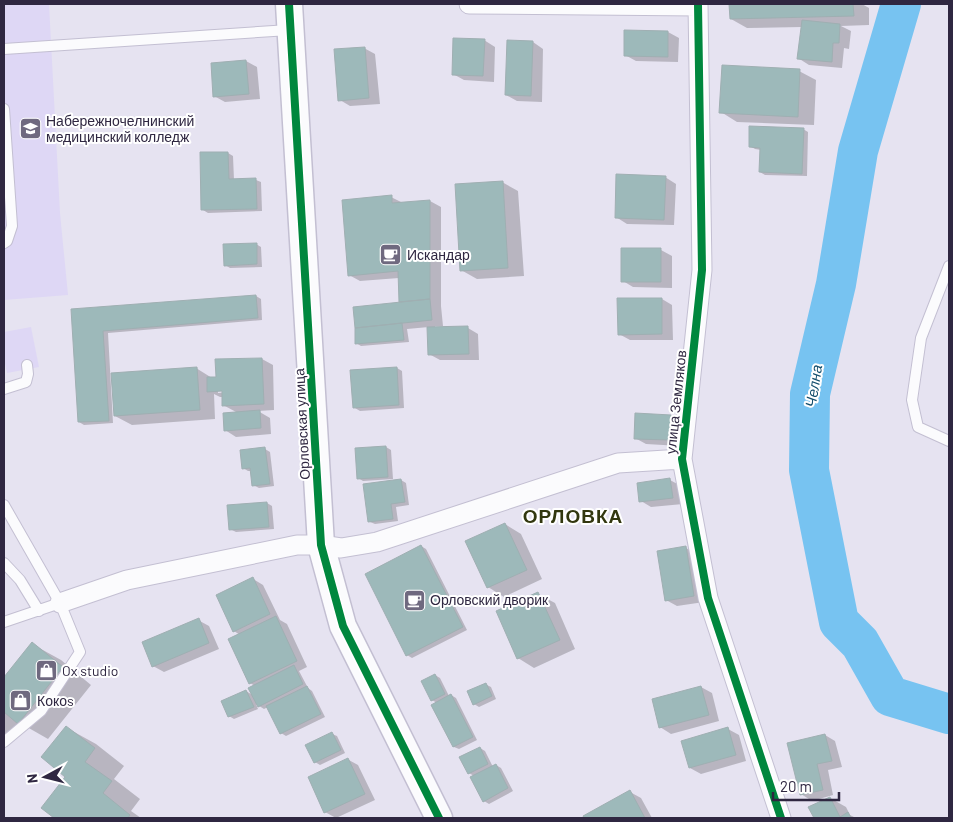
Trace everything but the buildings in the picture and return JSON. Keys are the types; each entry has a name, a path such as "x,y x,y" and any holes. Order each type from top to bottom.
{"street":[{"name":"Орловская улица","path":"290,4 321,545 343,626 439,818"},
{"path":"469,4 698,5"},
{"name":"улица Земляков","path":"698,5 702,270 682,459 708,598 781,818"},
{"path":"60,603 127,580 297,545 321,545 340,548 377,542 618,463 682,459"}],"lane":[{"path":"4,49 290,30"},
{"path":"4,109 12,226 7,241 4,243"},
{"path":"949,266 921,338 912,400 918,427 949,441"},
{"path":"4,389 26,382 28,374 27,365"},
{"path":"4,505 60,603 80,652 41,710 4,742"},
{"path":"4,563 20,580 39,610"},
{"path":"4,622 60,603"}],"shaded area":[{"name":"Набережночелнинский медицинский колледж","path":"4,4 49,4 60,213 68,295 4,300"},
{"path":"31,327 39,367 7,373 4,359 4,332"}],"waterway":[{"name":"Челна","path":"901,4 858,151 836,284 810,394 809,470 839,622 860,643 890,696 949,714"}],"cycle path":[{"path":"289,4 321,545 343,626 439,818"},
{"path":"698,4 702,270 682,459 708,598 781,818"}],"place":[{"name":"Набережночелнинский медицинский колледж","path":"30,129"},
{"name":"Искандар","path":"391,255"},
{"name":"Орловский дворик","path":"414,600"},
{"name":"Ox studio","path":"46,671"},
{"name":"Кокоs","path":"21,701"}],"district":[{"name":"ОРЛОВКА","path":"573,516"}]}
